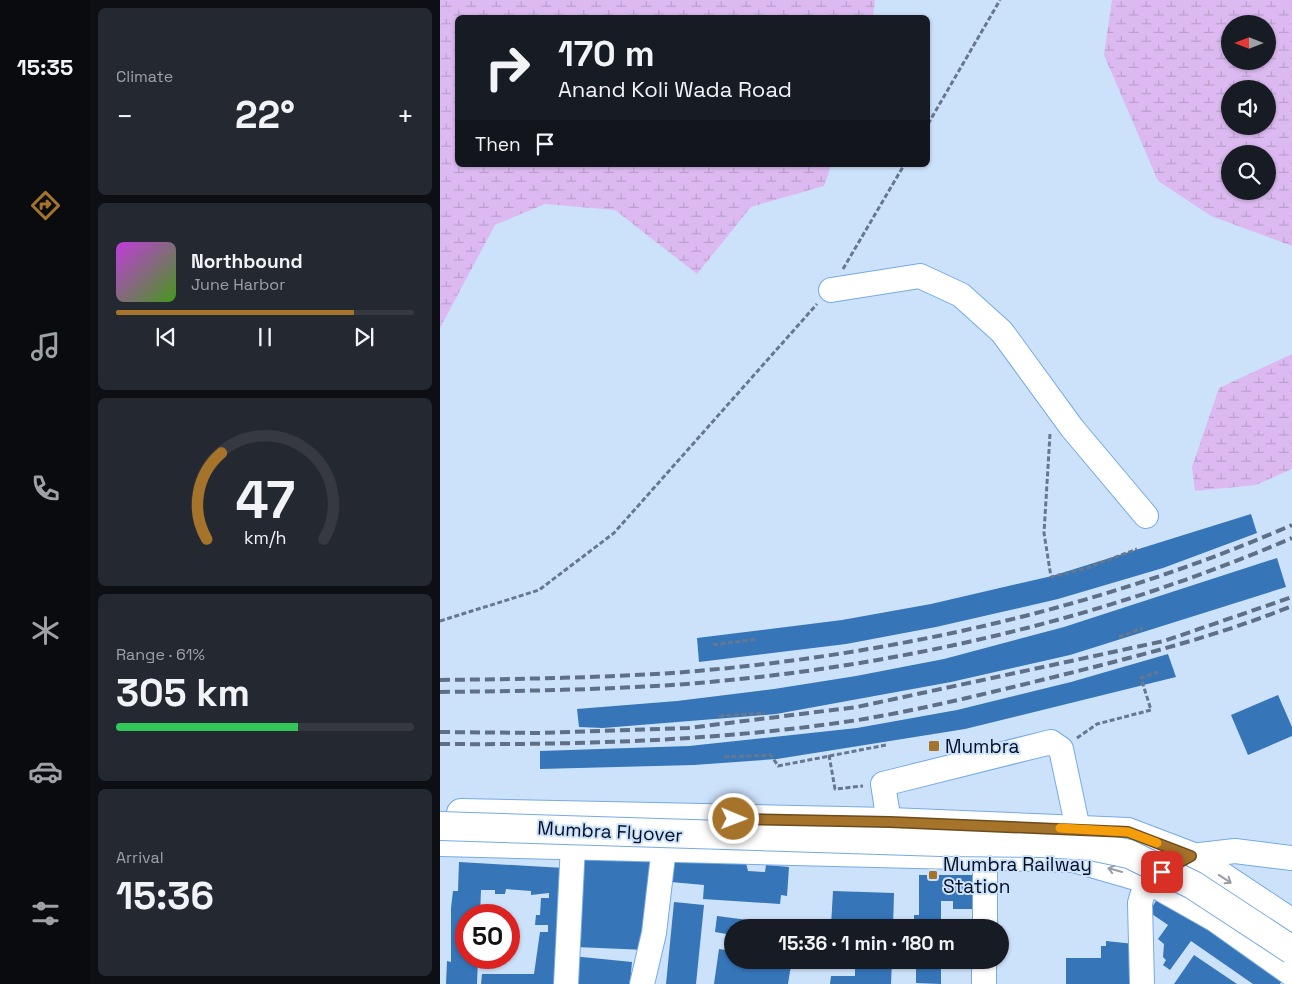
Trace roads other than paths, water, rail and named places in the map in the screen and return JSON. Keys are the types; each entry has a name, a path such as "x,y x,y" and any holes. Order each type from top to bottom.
{"main road":[{"path":"440,813 890,822 1128,832 1191,856 1292,922"},
{"name":"Mumbra Flyover","path":"440,826 1091,846 1129,854 1193,885 1292,950"},
{"path":"440,842 893,855 1074,858 1147,879 1216,918 1292,972"}],"street":[{"path":"831,290 920,276 961,295 1002,332 1052,402 1146,516"},
{"path":"893,855 884,784 1051,742 1060,749 1078,829 1074,858"},
{"path":"566,984 573,845"},
{"path":"642,984 654,933 664,847"},
{"path":"1142,984 1140,902 1147,879 1191,856 1235,851 1292,858"},
{"path":"984,919 985,857"},
{"path":"984,969 984,984"}],"railway":[{"path":"440,680 672,673 752,666 910,642 1066,605 1143,582 1218,555 1292,525"},
{"path":"440,692 672,685 752,678 831,668 910,654 1066,617 1143,594 1218,568 1292,538"},
{"path":"440,732 539,733 688,728 857,707 1164,641 1292,597"},
{"path":"440,744 545,744 702,737 754,733 858,720 958,700 1117,661 1234,627 1292,606"}],"place":[{"name":"Mumbra","path":"934,746"},
{"name":"Mumbra Railway Station","path":"933,875"}]}
